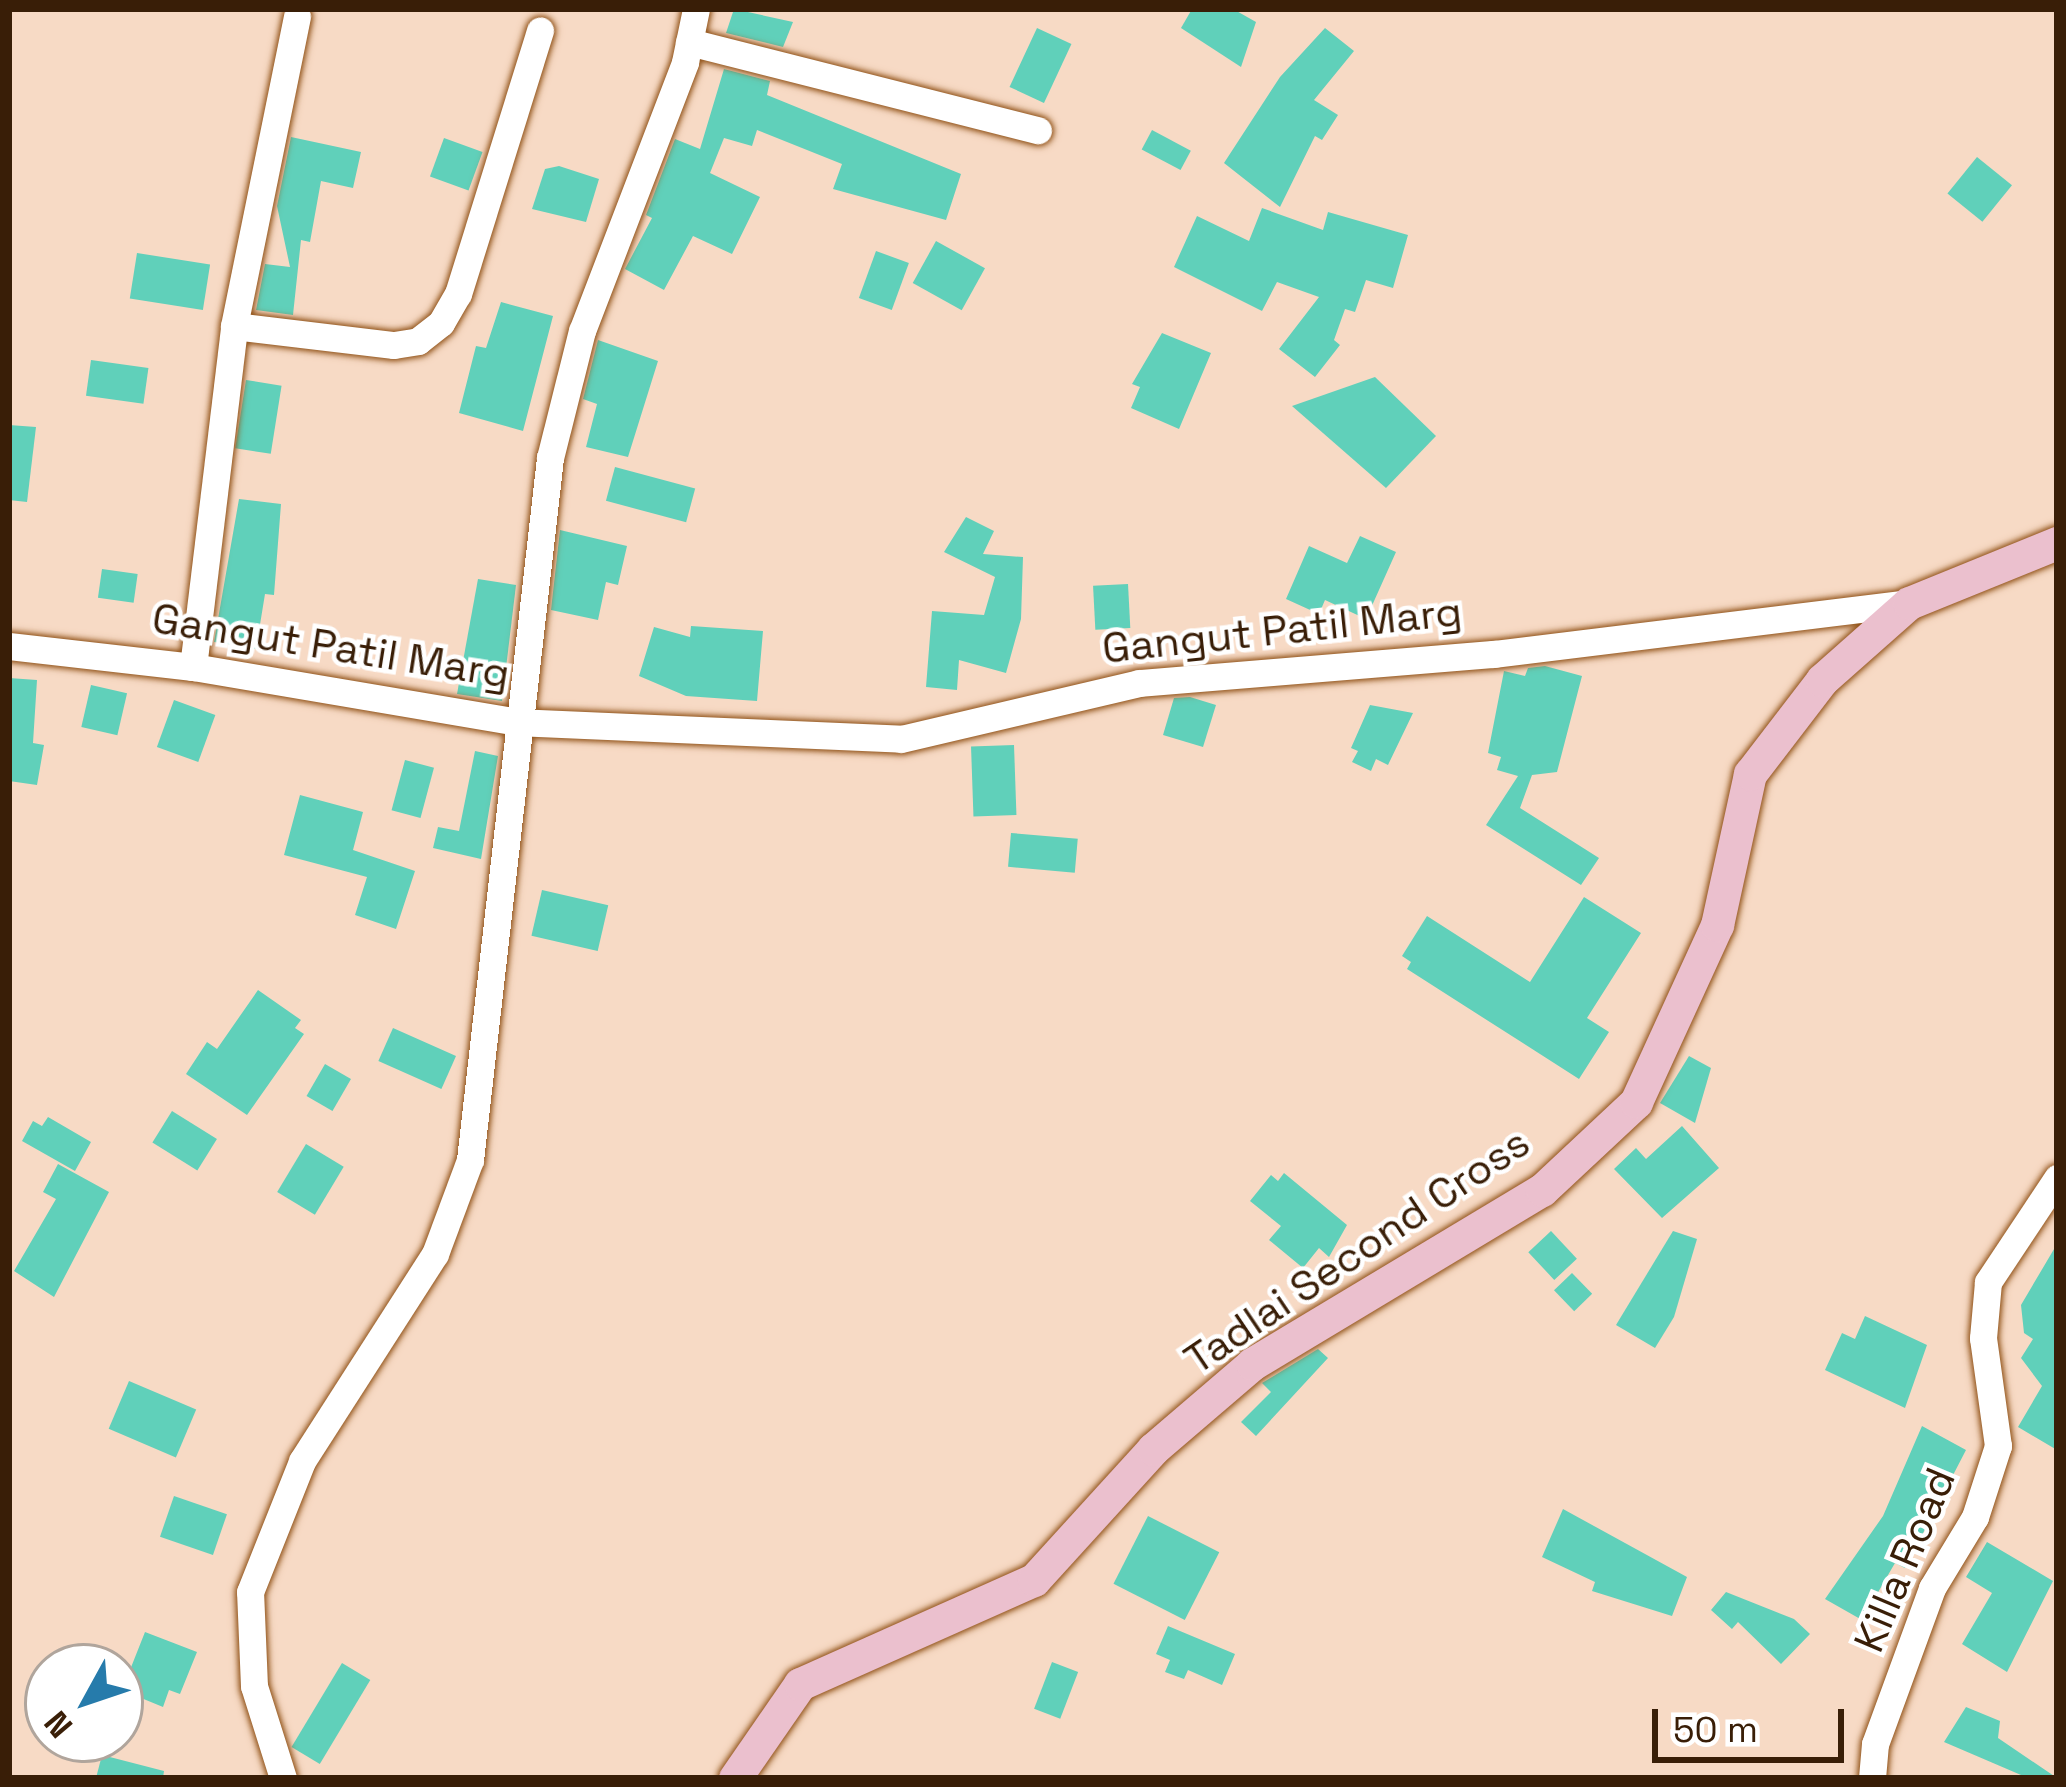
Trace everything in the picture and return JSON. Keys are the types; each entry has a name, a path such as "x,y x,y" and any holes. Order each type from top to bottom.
{"main road":[{"name":"Gangut Patil Marg","path":"1909,603 2057,543"},
{"name":"Tadlai Second Cross","path":"735,1778 800,1684 1034,1580 1153,1449 1252,1364 1542,1190 1636,1102 1717,925 1750,774 1822,680 1909,603"}],"street":[{"path":"284,1778 254,1686 250,1592 302,1461 435,1254 470,1160 533,551 582,331 689,42 696,9"},
{"path":"193,667 234,326 297,16"},
{"path":"234,326 394,345 418,341 441,322 458,294 540,30"},
{"path":"689,42 1038,130"},
{"name":"Gangut Patil Marg","path":"9,646 193,667 517,722 901,739 1138,683 1494,654 1909,603"},
{"name":"Killa Road","path":"1872,1778 1875,1744 1924,1611 1975,1517 1998,1446 1984,1338 1988,1282 2057,1178"}],"building":[{"path":"734,9 793,22 783,47 726,33"},
{"path":"1192,9 1233,9 1256,22 1241,67 1181,28"},
{"path":"1037,28 1071,44 1044,103 1010,87"},
{"path":"1325,28 1354,51 1314,100 1338,115 1322,140 1315,136 1280,207 1224,163 1280,77"},
{"path":"724,69 770,81 767,95 961,174 946,220 833,189 842,164 757,130 752,146 724,138 710,173 760,197 732,254 693,236 664,290 625,269 652,218 646,215 675,139 700,149"},
{"path":"1152,130 1191,151 1181,170 1142,149"},
{"path":"291,137 361,152 353,188 321,181 310,242 301,240 293,315 256,310 265,264 290,267 277,206"},
{"path":"444,138 483,152 469,191 430,177"},
{"path":"1977,157 2012,185 1982,222 1947,194"},
{"path":"559,166 599,179 586,222 532,209 545,169"},
{"path":"1262,208 1323,230 1328,212 1408,235 1393,288 1366,280 1355,312 1345,309 1334,340 1340,345 1315,377 1279,349 1319,297 1277,282 1262,311 1174,267 1197,216 1249,241"},
{"path":"936,241 985,268 962,310 913,283"},
{"path":"876,251 909,263 892,310 859,298"},
{"path":"137,253 210,265 203,310 130,298"},
{"path":"501,302 553,316 523,431 459,413 476,346 486,348"},
{"path":"1162,333 1211,353 1179,429 1131,408 1140,387 1132,384"},
{"path":"598,340 658,361 628,457 586,447 597,404 583,399"},
{"path":"91,360 148,368 143,404 86,396"},
{"path":"1375,377 1436,436 1386,488 1292,406"},
{"path":"246,380 282,386 271,454 235,448"},
{"path":"9,425 36,427 27,502 9,500"},
{"path":"615,467 695,488 686,522 606,501"},
{"path":"239,499 281,504 274,595 265,594 256,649 214,642"},
{"path":"966,517 994,531 983,554 1023,557 1021,619 1006,673 959,660 957,690 926,687 932,611 984,615 995,577 944,552"},
{"path":"560,530 627,546 618,585 606,582 598,620 551,610"},
{"path":"1360,536 1396,552 1366,619 1325,600 1319,614 1286,599 1309,546 1347,563"},
{"path":"102,569 138,574 134,603 98,598"},
{"path":"478,579 516,585 502,701 457,694"},
{"path":"1128,584 1130,628 1095,630 1093,586"},
{"path":"691,626 763,631 757,701 686,696 639,676 654,627 690,637"},
{"path":"1545,666 1582,676 1557,772 1532,775 1520,808 1599,858 1581,885 1486,825 1518,776 1497,770 1501,757 1488,753 1504,671 1525,676 1528,668"},
{"path":"9,678 37,680 33,743 44,745 37,785 9,781"},
{"path":"91,685 127,693 117,735 81,727"},
{"path":"1190,697 1216,705 1203,747 1163,735 1174,698"},
{"path":"174,700 215,715 198,762 157,747"},
{"path":"1370,705 1413,713 1388,765 1376,759 1371,771 1352,762 1358,751 1351,748"},
{"path":"1014,745 1016,815 973,816 971,747"},
{"path":"475,751 498,756 481,859 433,848 438,827 459,831"},
{"path":"405,760 434,768 421,818 392,810"},
{"path":"300,795 363,812 353,850 415,871 396,929 355,915 367,877 284,855"},
{"path":"1011,833 1078,839 1075,873 1008,867"},
{"path":"542,890 608,905 598,951 531,936"},
{"path":"1584,897 1641,933 1587,1018 1609,1032 1579,1079 1407,969 1411,962 1402,956 1427,916 1530,982"},
{"path":"258,990 301,1020 295,1028 304,1034 247,1115 186,1074 207,1042 217,1049"},
{"path":"393,1028 456,1056 441,1089 378,1061"},
{"path":"1689,1056 1711,1068 1695,1123 1660,1103"},
{"path":"325,1064 351,1079 332,1111 307,1096"},
{"path":"172,1111 217,1139 197,1170 152,1142"},
{"path":"48,1117 91,1142 75,1171 22,1141 33,1121 42,1126"},
{"path":"1682,1126 1719,1168 1662,1218 1614,1169 1636,1148 1646,1159"},
{"path":"306,1144 344,1167 315,1215 277,1192"},
{"path":"58,1164 109,1192 54,1297 14,1271 56,1199 43,1192"},
{"path":"1284,1173 1347,1225 1329,1257 1319,1248 1303,1268 1269,1240 1281,1226 1250,1201 1271,1175 1278,1181"},
{"path":"1551,1231 1577,1259 1554,1280 1528,1252"},
{"path":"1673,1231 1697,1239 1674,1317 1655,1348 1616,1325"},
{"path":"2057,1244 2057,1450 2018,1427 2042,1386 2021,1358 2033,1339 2024,1333 2021,1305"},
{"path":"1572,1273 1592,1294 1574,1311 1554,1290"},
{"path":"1865,1316 1927,1345 1905,1408 1825,1370 1842,1333 1855,1339"},
{"path":"1318,1349 1328,1358 1256,1436 1241,1422 1271,1392 1262,1383"},
{"path":"129,1381 196,1410 176,1457 109,1429"},
{"path":"1922,1426 1966,1450 1905,1568 1895,1563 1862,1620 1825,1599 1883,1516"},
{"path":"174,1496 227,1514 213,1555 160,1537"},
{"path":"1563,1509 1687,1577 1672,1616 1592,1591 1595,1582 1542,1557"},
{"path":"1148,1516 1219,1552 1185,1620 1113,1584"},
{"path":"1987,1542 2053,1581 2007,1672 1962,1644 1992,1593 1966,1577"},
{"path":"1726,1592 1794,1619 1810,1634 1781,1664 1738,1622 1732,1629 1711,1610"},
{"path":"1168,1626 1235,1654 1222,1685 1188,1670 1184,1679 1165,1672 1170,1660 1156,1654"},
{"path":"145,1632 197,1652 180,1694 169,1690 163,1707 144,1699 141,1643"},
{"path":"1052,1662 1078,1672 1060,1719 1034,1709"},
{"path":"342,1663 370,1680 320,1764 292,1747"},
{"path":"1966,1707 2000,1721 1998,1738 2057,1778 2028,1778 1944,1742"},
{"path":"100,1763 133,1763 164,1771 163,1778 96,1778"}]}
